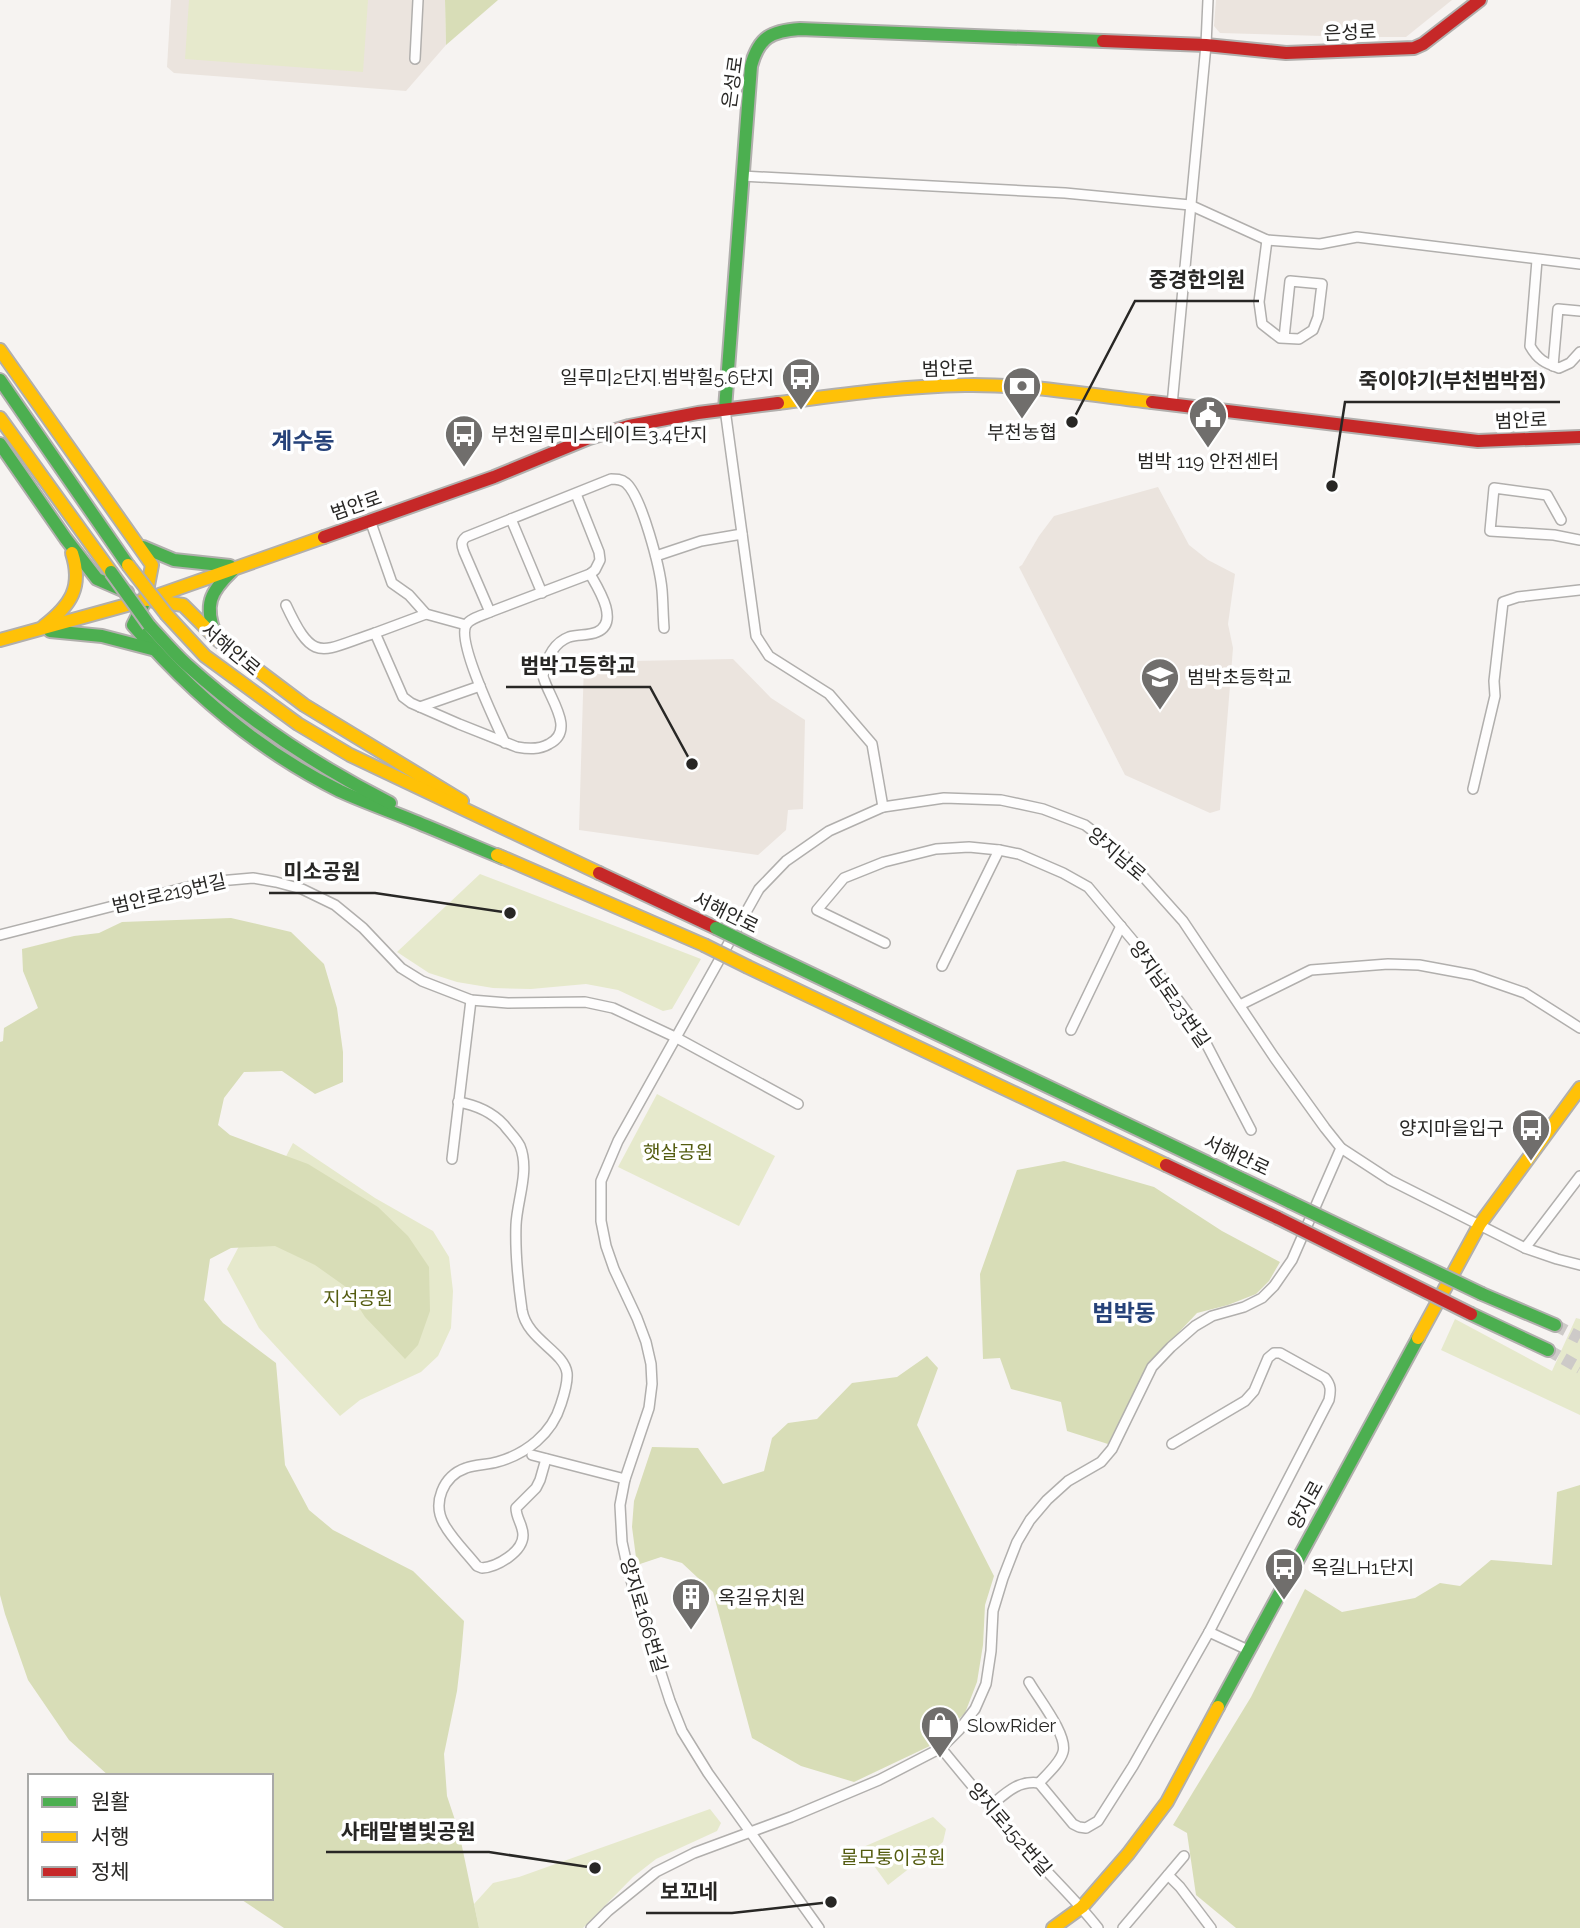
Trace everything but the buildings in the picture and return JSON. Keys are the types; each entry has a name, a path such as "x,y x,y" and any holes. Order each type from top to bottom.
{"main road":[{"name":"은성로","path":"725,409 751,66 753,56 763,40 779,31 800,29 1206,45 1306,53 1414,48 1432,38 1480,0"},
{"path":"0,350 152,565 145,600 133,625 166,663 222,714 287,761 337,789 503,858"},
{"name":"서해안로","path":"0,380 128,565 167,615 205,656 298,724 376,769 515,832 1482,1294 1555,1325"},
{"name":"범안로","path":"0,640 145,600 494,477 589,438 650,421 725,409 966,385 1034,388 1478,441 1580,437"},
{"name":"서해안로","path":"0,418 149,625 185,663 282,741 360,788 503,858 704,945 1278,1218 1548,1350"},
{"path":"0,444 97,579 145,600 183,605 218,640 304,705 515,832"},
{"path":"36,631 61,610 76,589 76,564 66,539"},
{"path":"137,543 170,560 237,566"},
{"path":"218,640 209,621 207,608 215,589 237,566"},
{"path":"36,631 110,636 153,649"},
{"name":"양지로","path":"1053,1928 1082,1907 1128,1854 1167,1802 1479,1224 1580,1088"}],"street":[{"path":"415,59 418,0"},
{"path":"1172,405 1208,0"},
{"path":"743,177 1065,193 1190,205 1267,240 1320,244 1357,237 1580,264"},
{"path":"1267,240 1259,302 1262,324 1280,338 1299,339 1312,330 1318,317 1322,284 1290,281 1284,338"},
{"path":"1537,260 1530,346 1536,357 1559,368 1570,363 1580,352"},
{"path":"1553,366 1558,309 1580,311"},
{"path":"725,409 757,636 769,656 829,694 872,744 883,807"},
{"path":"490,612 461,545 463,540 611,479 622,480 635,496 656,556 662,590 664,628"},
{"path":"1561,520 1547,495 1494,488 1490,531 1554,535 1580,540"},
{"path":"505,743 480,686 468,649 466,625 490,612 595,570 600,560 599,552 576,494"},
{"path":"511,519 542,593"},
{"path":"370,520 392,583 409,595 426,614 466,625"},
{"path":"656,556 701,541 742,534"},
{"path":"375,633 403,697 420,707 505,743 527,749 547,746 559,737 562,730 543,676 550,653 559,643 570,637 597,632 607,620 601,593 590,574"},
{"path":"1473,789 1495,696 1494,681 1503,602 1518,597 1580,590"},
{"path":"286,605 299,632 315,649 334,647 426,614"},
{"path":"420,707 480,686"},
{"name":"양지남로","path":"675,1037 759,889 786,861 829,831 883,807 944,798 1002,800 1043,809 1085,825 1123,854 1152,885 1183,921 1289,1078 1341,1148 1390,1180 1525,1248 1580,1265"},
{"path":"885,943 817,910 844,878 884,862 936,849 969,847 999,850 1063,873 1088,887 1121,926"},
{"path":"942,966 999,850"},
{"name":"범안로219번길","path":"0,935 207,882 241,878 265,879 325,898 354,919 410,976 471,1000 508,1003 585,1002 630,1015 798,1104"},
{"name":"양지남로23번길","path":"1071,1030 1121,926 1196,1024 1251,1129"},
{"path":"1240,1005 1311,970 1388,964 1419,965 1473,975 1525,993 1580,1028"},
{"path":"452,1159 471,1000"},
{"name":"양지로166번길","path":"675,1037 618,1141 601,1181 601,1221 606,1246 637,1318 651,1364 649,1408 625,1479 620,1505 622,1542 629,1574 682,1731 819,1928"},
{"path":"458,1102 471,1104 497,1117 520,1146 523,1175 516,1223 516,1248 523,1313 534,1335 559,1358 567,1374 557,1417 534,1444 497,1462 465,1468 447,1481 439,1502 439,1512 444,1524 477,1566 482,1568 496,1565 518,1549 522,1542 522,1528 516,1516 516,1508 536,1488 546,1459"},
{"path":"591,1928 656,1872 694,1853 791,1818 866,1786 941,1748 959,1730 975,1709 986,1684 993,1611 1017,1542 1030,1520 1068,1481 1101,1462 1112,1449 1152,1367 1171,1347 1195,1326 1212,1316 1244,1307 1262,1298 1274,1286 1292,1260 1341,1148"},
{"path":"1525,1248 1580,1176"},
{"path":"1039,1783 1073,1824 1086,1828 1098,1821 1133,1766 1209,1632 1329,1400 1329,1384 1325,1378 1280,1353 1274,1353 1268,1358 1254,1391 1245,1401 1172,1444"},
{"path":"532,1455 625,1479"},
{"path":"1209,1632 1248,1650"},
{"path":"1029,1682 1064,1742 1062,1755 1039,1783"},
{"name":"양지로152번길","path":"941,1748 989,1807 1082,1907 1098,1928"},
{"path":"989,1807 1016,1785 1039,1783"},
{"path":"1123,1928 1184,1856"},
{"path":"1168,1874 1211,1928"}],"shaded area":[{"path":"171,0 445,0 446,45 406,91 174,73 167,67"},
{"path":"1216,0 1452,0 1406,37 1358,37 1220,33 1214,26"},
{"name":"범박초등학교","path":"1158,487 1189,545 1208,560 1235,574 1228,624 1233,648 1220,810 1210,813 1125,775 1019,567 1054,516"},
{"path":"733,659 771,698 805,720 803,809 788,810 786,830 758,855 579,830 584,662"}],"green space":[{"path":"189,0 368,0 363,72 185,59"},
{"path":"445,0 498,0 446,45"},
{"path":"480,874 701,959 672,1009 663,1011 618,990 586,984 531,989 493,988 457,982 429,973 397,952"},
{"path":"231,918 291,932 324,964 337,1008 343,1052 343,1082 315,1094 282,1071 244,1072 224,1098 218,1125 230,1135 308,1164 378,1207 408,1236 429,1267 430,1311 418,1345 405,1359 365,1317 346,1287 315,1265 275,1246 231,1248 210,1259 204,1300 223,1323 276,1363 285,1465 309,1510 333,1530 413,1571 464,1621 457,1691 444,1754 447,1796 459,1832 479,1928 284,1928 242,1900 273,1900 273,1774 107,1774 69,1740 28,1680 0,1595 0,1042 3,1041 4,1028 38,1008 23,971 22,949 74,936 99,933 122,922"},
{"name":"햇살공원","path":"657,1094 775,1156 739,1226 618,1167"},
{"name":"지석공원","path":"293,1143 375,1198 433,1231 449,1257 453,1291 451,1328 438,1356 421,1372 360,1400 340,1416 259,1328 227,1269"},
{"path":"1064,1161 1154,1187 1222,1231 1280,1262 1269,1281 1256,1294 1197,1313 1148,1365 1108,1444 1067,1431 1061,1402 1011,1389 1000,1358 983,1359 980,1274 1017,1170"},
{"path":"1576,1318 1580,1319 1580,1415 1441,1350 1455,1319 1552,1371"},
{"path":"927,1356 938,1368 917,1425 994,1576 985,1605 983,1645 977,1682 965,1713 934,1744 854,1782 801,1766 752,1738 713,1592 682,1563 661,1557 637,1565 632,1527 634,1501 652,1447 698,1448 723,1484 764,1471 772,1438 788,1423 817,1419 852,1383 897,1377"},
{"path":"1580,1485 1580,1928 1236,1928 1196,1895 1187,1833 1173,1825 1251,1697 1305,1589 1342,1612 1415,1598 1440,1583 1460,1586 1491,1560 1552,1565 1557,1492"},
{"path":"710,1809 721,1823 717,1831 656,1859 633,1877 583,1928 479,1928 474,1904 493,1883 519,1877"},
{"name":"물모퉁이공원","path":"933,1817 946,1829 943,1842 888,1885 861,1848"}],"tunnel":[{"path":"1555,1325 1580,1338"},
{"path":"1548,1350 1580,1368"}],"traffic: fast":[{"path":"725,409 751,66 762,42 774,34 800,29 1103,41"},
{"path":"0,380 128,565"},
{"path":"0,444 97,579 127,592"},
{"path":"143,547 174,560 230,566"},
{"path":"215,634 210,615 211,600 232,571"},
{"path":"111,572 149,625"},
{"path":"143,605 133,625 178,674 254,739 340,791 503,858"},
{"path":"149,625 186,664 233,704 309,757 390,803"},
{"path":"50,631 102,636 152,649"},
{"path":"716,928 757,948"},
{"path":"757,948 1290,1202"},
{"path":"1290,1202 1482,1294"},
{"path":"1482,1294 1555,1325"},
{"path":"1471,1314 1548,1350"},
{"path":"1218,1707 1418,1338"}],"traffic: slow":[{"path":"0,350 152,565 146,596"},
{"path":"778,403 895,389 965,385 1035,388 1152,402"},
{"path":"0,418 111,572"},
{"path":"0,640 145,600 324,537"},
{"path":"44,626 61,611 72,594 76,576 72,553"},
{"path":"128,565 167,615"},
{"path":"149,600 183,605 218,640 304,705 462,801"},
{"path":"167,615 205,656 298,724 350,755 599,873"},
{"path":"497,855 704,945"},
{"path":"704,945 748,967"},
{"path":"748,967 1166,1165"},
{"path":"1418,1338 1480,1224 1580,1088"},
{"path":"1053,1928 1082,1907 1128,1854 1167,1802 1218,1707"}],"traffic: jam":[{"path":"1103,41 1206,45 1286,53 1414,48 1480,0"},
{"path":"1152,402 1478,441 1580,437"},
{"path":"324,537 494,477 589,438 629,426 698,413 778,403"},
{"path":"599,873 716,928"},
{"path":"1166,1165 1278,1218"},
{"path":"1278,1218 1471,1314"}],"place":[{"name":"일루미2단지.범박힐5.6단지","path":"801,411"},
{"name":"부천농협","path":"1022,420"},
{"name":"중경한의원","path":"1072,422"},
{"name":"범박 119 안전센터","path":"1208,449"},
{"name":"부천일루미스테이트3.4단지","path":"464,468"},
{"name":"죽이야기(부천범박점)","path":"1332,486"},
{"name":"범박초등학교","path":"1160,711"},
{"name":"범박고등학교","path":"692,764"},
{"name":"미소공원","path":"510,913"},
{"name":"양지마을입구","path":"1531,1162"},
{"name":"옥길LH1단지","path":"1284,1601"},
{"name":"옥길유치원","path":"691,1631"},
{"name":"SlowRider","path":"940,1759"},
{"name":"사태말별빛공원","path":"595,1868"},
{"name":"보꼬네","path":"831,1902"}],"district":[{"name":"계수동","path":"303,441"},
{"name":"범박동","path":"1124,1313"}]}
